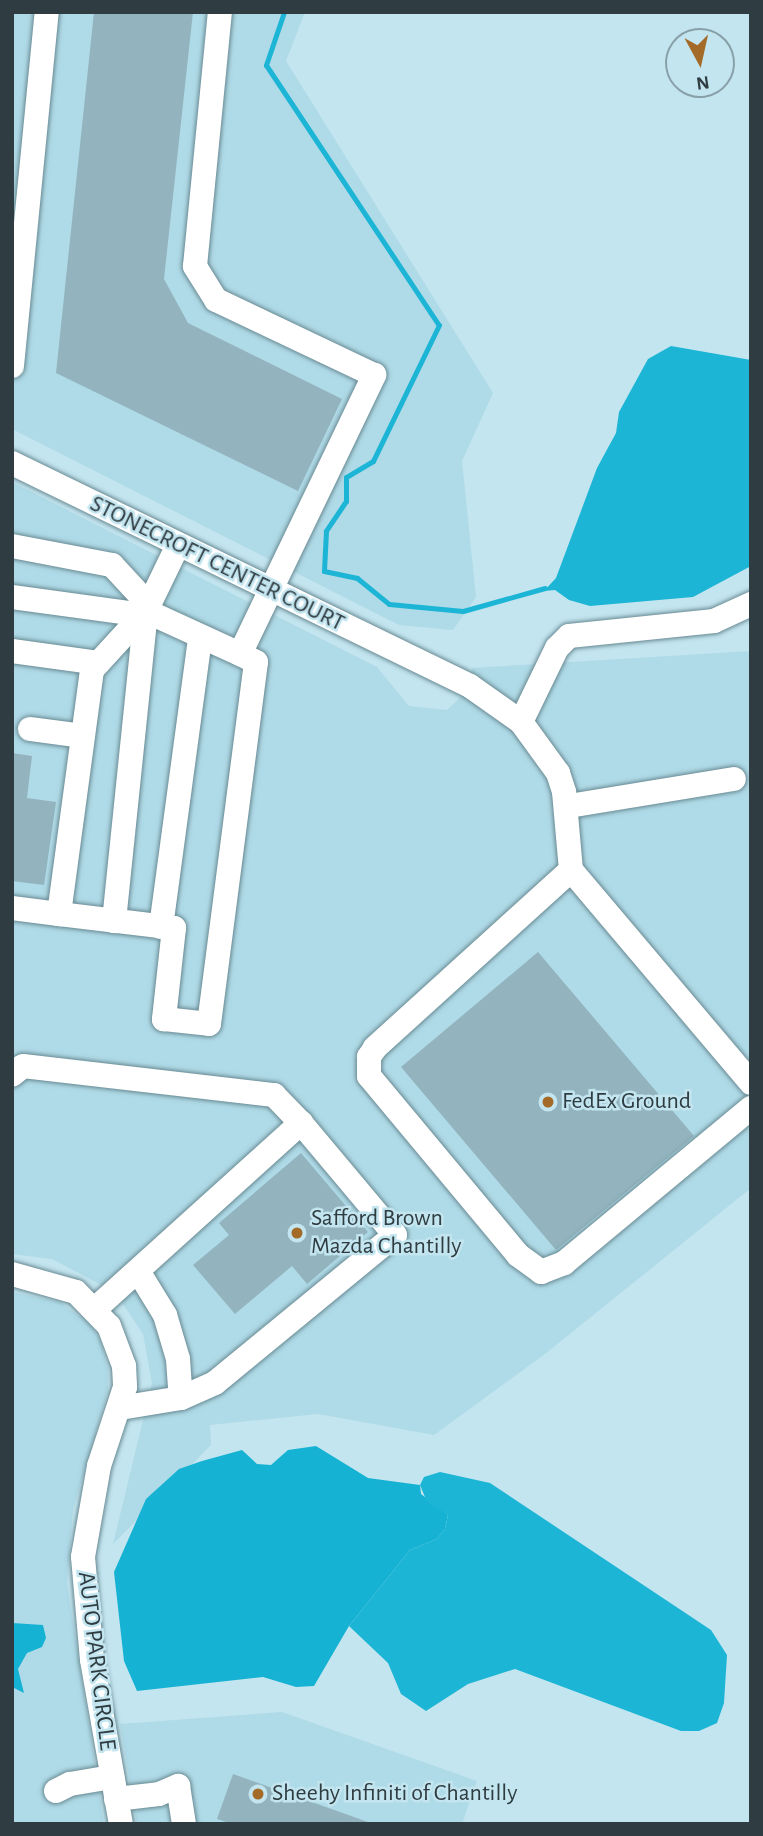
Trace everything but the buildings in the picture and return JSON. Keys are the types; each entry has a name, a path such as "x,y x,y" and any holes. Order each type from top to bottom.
{"street":[{"path":"12,366 47,12"},
{"path":"220,12 195,266 216,300 374,375 240,654"},
{"name":"STONECROFT CENTER COURT","path":"12,463 486,694 521,722 558,773 569,806 571,870"},
{"path":"59,914 92,670 146,610 178,545"},
{"path":"12,546 112,565 146,610 114,921"},
{"path":"12,597 146,610 256,662 208,1024 164,1019 174,928 12,908"},
{"path":"521,722 557,648 569,636 714,621 751,604"},
{"path":"161,926 200,637"},
{"path":"12,651 98,663"},
{"path":"30,729 83,736"},
{"path":"569,806 734,779"},
{"path":"751,1083 571,870 375,1048 369,1057 369,1076 518,1255 541,1272 564,1263 751,1108"},
{"path":"12,1075 23,1066 274,1095 301,1123 394,1235 223,1377 181,1398 119,1408"},
{"path":"95,1309 301,1123"},
{"path":"138,1271 165,1315 178,1359 181,1398"},
{"name":"AUTO PARK CIRCLE","path":"12,1273 54,1282 95,1309 108,1325 124,1366 119,1408 99,1466 83,1557 85,1607 121,1824"},
{"path":"56,1791 114,1788 159,1794 178,1786 184,1824"}],"shaded area":[{"path":"12,12 305,12 286,61 493,393 462,461 476,597 453,630 399,625 12,429"},
{"path":"671,346 751,360 751,566 693,597 590,606 569,600 555,590 544,591 556,578 597,468 616,433 619,412 648,359"},
{"path":"12,482 377,667 409,706 447,710 466,692 472,668 751,651 751,1188 545,1354 434,1435 318,1414 210,1425 211,1445 113,1544 152,1383 143,1334 115,1292 52,1259 12,1254"},
{"path":"12,1292 60,1302 90,1324 101,1342 108,1370 108,1389 73,1510 67,1583 104,1824 12,1824"},
{"path":"316,1446 368,1478 420,1485 421,1494 448,1515 445,1529 437,1539 410,1550 349,1626 314,1686 296,1687 263,1677 137,1691 124,1661 114,1572 146,1499 179,1469 202,1461 242,1450 257,1464 271,1465 288,1450"},
{"path":"440,1472 490,1483 711,1630 727,1655 724,1703 717,1723 699,1731 681,1731 515,1669 468,1684 426,1711 401,1694 388,1663 349,1626 410,1550 437,1539 445,1529 448,1515 427,1502 420,1485 424,1477"},
{"path":"12,1623 43,1625 46,1638 42,1647 27,1653 18,1669 24,1693 12,1687"},
{"path":"282,1712 477,1781 462,1824 137,1824 120,1724"}],"waterway":[{"path":"284,12 266,65 439,325 373,461 346,477 346,501 326,531 324,571 357,578 389,604 463,611 545,588"}],"place":[{"name":"FedEx Ground","path":"548,1102"},
{"name":"Safford Brown Mazda Chantilly","path":"297,1233"},
{"name":"Sheehy Infiniti of Chantilly","path":"258,1794"}]}
